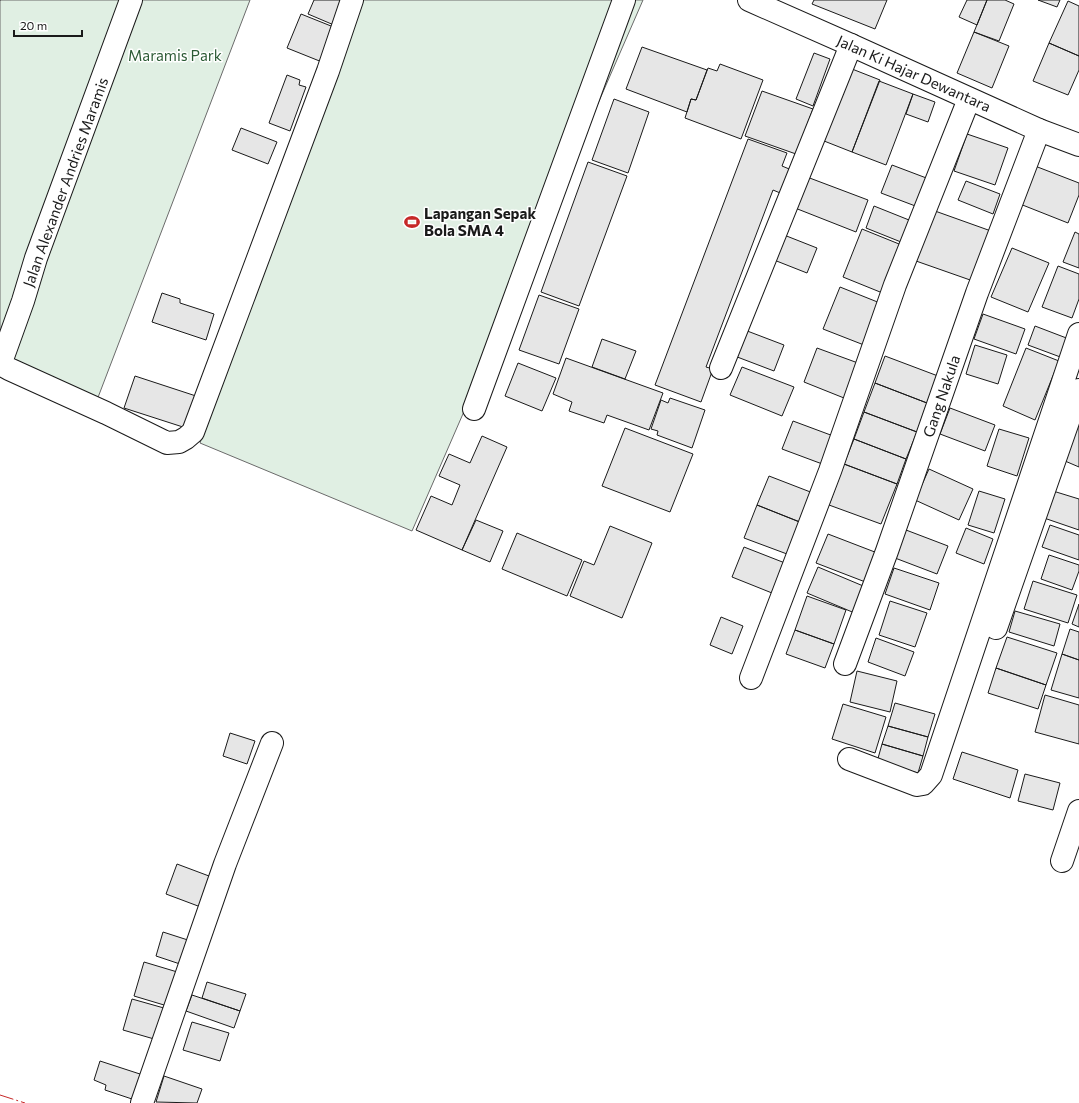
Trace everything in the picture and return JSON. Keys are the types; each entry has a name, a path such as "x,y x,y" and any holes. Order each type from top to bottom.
{"street":[{"name":"Jalan Alexander Andries Maramis","path":"0,364 36,258 131,0"},
{"path":"0,364 167,443 179,442 193,432 328,71 352,0"},
{"path":"474,408 624,0"},
{"name":"Jalan Ki Hajar Dewantara","path":"749,0 1039,130 1079,145"},
{"path":"721,368 851,45"},
{"path":"751,678 830,472 895,285 969,99"},
{"name":"Gang Nakula","path":"846,664 977,292 1039,130"},
{"path":"947,769 1079,334"},
{"path":"849,759 917,785 923,784 928,780 1079,390"},
{"path":"142,1103 225,864 272,743"},
{"path":"1062,861 1078,820"}],"green space":[{"name":"Maramis Park","path":"120,0 0,346 0,1"},
{"name":"Maramis Park","path":"141,0 250,0 97,400 9,365"},
{"name":"Lapangan Sepak Bola SMA 4","path":"355,0 643,0 412,531 200,443"}],"building":[{"path":"314,0 339,0 350,5 341,28 308,14"},
{"path":"814,0 887,0 875,29 812,4"},
{"path":"967,0 987,0 977,25 959,17"},
{"path":"987,0 1005,0 1014,4 999,41 974,32"},
{"path":"1038,0 1060,0 1057,7"},
{"path":"1068,1 1079,6 1079,56 1049,43"},
{"path":"301,14 336,28 322,62 287,48"},
{"path":"974,32 1009,46 992,88 957,73"},
{"path":"1049,43 1079,56 1079,70 1068,95 1033,81"},
{"path":"642,47 707,70 696,100 691,99 687,112 626,89"},
{"path":"814,53 830,59 813,106 796,99"},
{"path":"720,64 763,80 741,139 685,118 691,99 696,100 708,68 717,71"},
{"path":"847,67 880,80 852,152 819,139"},
{"path":"287,75 300,80 299,85 306,87 290,131 269,123"},
{"path":"879,81 913,94 886,165 852,152"},
{"path":"762,91 813,109 796,154 745,136"},
{"path":"913,94 935,102 928,122 906,114"},
{"path":"614,99 649,112 628,173 592,160"},
{"path":"241,128 277,142 268,164 232,150"},
{"path":"967,134 1008,148 995,185 954,171"},
{"path":"748,139 787,153 782,166 794,171 785,195 773,190 706,367 713,369 701,402 655,385"},
{"path":"588,162 627,176 579,306 541,292"},
{"path":"892,165 929,179 918,207 881,193"},
{"path":"1035,166 1079,183 1079,195 1068,223 1020,204"},
{"path":"807,177 868,200 856,232 795,208"},
{"path":"966,181 1000,194 993,214 958,200"},
{"path":"874,206 914,222 906,244 866,228"},
{"path":"935,211 991,231 973,281 916,261"},
{"path":"862,229 904,246 885,294 843,277"},
{"path":"1075,232 1079,234 1079,268 1063,262"},
{"path":"784,235 817,248 807,273 774,260"},
{"path":"1012,248 1049,263 1028,312 991,297"},
{"path":"1058,266 1079,274 1079,299 1072,318 1042,307"},
{"path":"840,287 880,303 864,345 823,329"},
{"path":"162,293 180,299 180,303 214,314 206,340 152,322"},
{"path":"539,295 579,309 559,364 519,350"},
{"path":"983,314 1025,329 1016,354 974,339"},
{"path":"1035,326 1069,339 1063,358 1028,345"},
{"path":"742,329 784,345 774,371 732,355"},
{"path":"602,339 636,351 625,379 592,367"},
{"path":"975,345 1007,355 998,384 966,374"},
{"path":"817,348 858,363 844,398 804,382"},
{"path":"1026,348 1059,361 1035,420 1003,406"},
{"path":"885,356 938,376 927,403 875,383"},
{"path":"566,358 663,393 649,430 607,415 604,423 569,411 572,402 553,394"},
{"path":"518,363 556,378 542,411 505,396"},
{"path":"742,367 794,387 782,416 730,395"},
{"path":"135,376 196,396 186,428 124,408"},
{"path":"875,383 927,403 917,432 864,412"},
{"path":"670,398 705,410 692,448 657,435 658,431 651,429 661,400 668,403"},
{"path":"950,408 995,425 985,451 940,434"},
{"path":"864,412 917,432 906,459 854,439"},
{"path":"793,421 836,437 825,465 782,449"},
{"path":"1079,423 1079,467 1065,461"},
{"path":"625,428 693,454 670,512 602,486"},
{"path":"999,429 1029,438 1017,476 987,466"},
{"path":"482,436 507,447 462,550 416,530 431,496 452,505 460,485 439,476 449,454 470,463"},
{"path":"854,439 906,459 897,484 844,464"},
{"path":"844,464 897,484 881,524 829,505"},
{"path":"929,469 973,489 959,520 915,500"},
{"path":"769,476 813,493 802,523 757,505"},
{"path":"979,491 1005,499 994,533 968,525"},
{"path":"1053,491 1079,499 1079,530 1044,518"},
{"path":"757,505 800,522 787,554 744,538"},
{"path":"476,520 503,531 490,562 462,550"},
{"path":"1050,525 1079,535 1079,560 1042,547"},
{"path":"610,526 652,543 622,618 570,596 584,561 594,565"},
{"path":"966,528 993,539 984,564 956,553"},
{"path":"906,530 948,546 937,574 895,558"},
{"path":"517,533 582,560 567,596 502,569"},
{"path":"828,534 880,554 868,583 816,563"},
{"path":"744,547 785,563 772,593 732,577"},
{"path":"1049,555 1079,565 1079,571 1072,590 1041,579"},
{"path":"818,567 868,588 857,614 807,593"},
{"path":"894,568 939,583 930,610 885,594"},
{"path":"1033,581 1077,595 1068,623 1024,609"},
{"path":"807,596 846,610 834,644 795,630"},
{"path":"890,601 927,613 915,647 879,635"},
{"path":"1079,604 1079,627 1072,624"},
{"path":"1015,611 1060,624 1054,646 1009,632"},
{"path":"721,617 743,626 732,654 710,645"},
{"path":"1070,629 1079,632 1079,660 1062,654"},
{"path":"795,630 834,644 825,668 786,654"},
{"path":"1007,637 1057,653 1046,685 996,668"},
{"path":"876,638 914,652 905,676 868,662"},
{"path":"1062,654 1079,660 1079,698 1051,690"},
{"path":"996,668 1046,685 1038,709 988,693"},
{"path":"857,671 897,681 890,712 850,702"},
{"path":"1045,695 1079,705 1079,744 1035,732"},
{"path":"895,703 935,714 928,737 888,726"},
{"path":"843,704 886,717 875,753 832,739"},
{"path":"888,726 928,737 923,756 882,744"},
{"path":"230,733 255,741 247,764 223,756"},
{"path":"882,744 923,756 918,773 877,762"},
{"path":"962,752 1018,770 1010,798 953,779"},
{"path":"1025,774 1060,783 1053,810 1018,801"},
{"path":"177,864 217,879 206,909 166,894"},
{"path":"163,932 194,942 186,966 156,956"},
{"path":"144,962 184,974 174,1008 134,996"},
{"path":"207,982 246,994 240,1011 202,998"},
{"path":"192,995 240,1011 234,1028 186,1011"},
{"path":"132,999 171,1010 161,1041 123,1030"},
{"path":"192,1022 229,1033 220,1061 183,1050"},
{"path":"100,1061 143,1075 135,1100 105,1090 106,1085 94,1080"},
{"path":"164,1076 202,1089 197,1103 156,1102"}],"power":[{"path":"0,1095 25,1103"}],"place":[{"name":"Lapangan Sepak Bola SMA 4","path":"412,222"}]}
